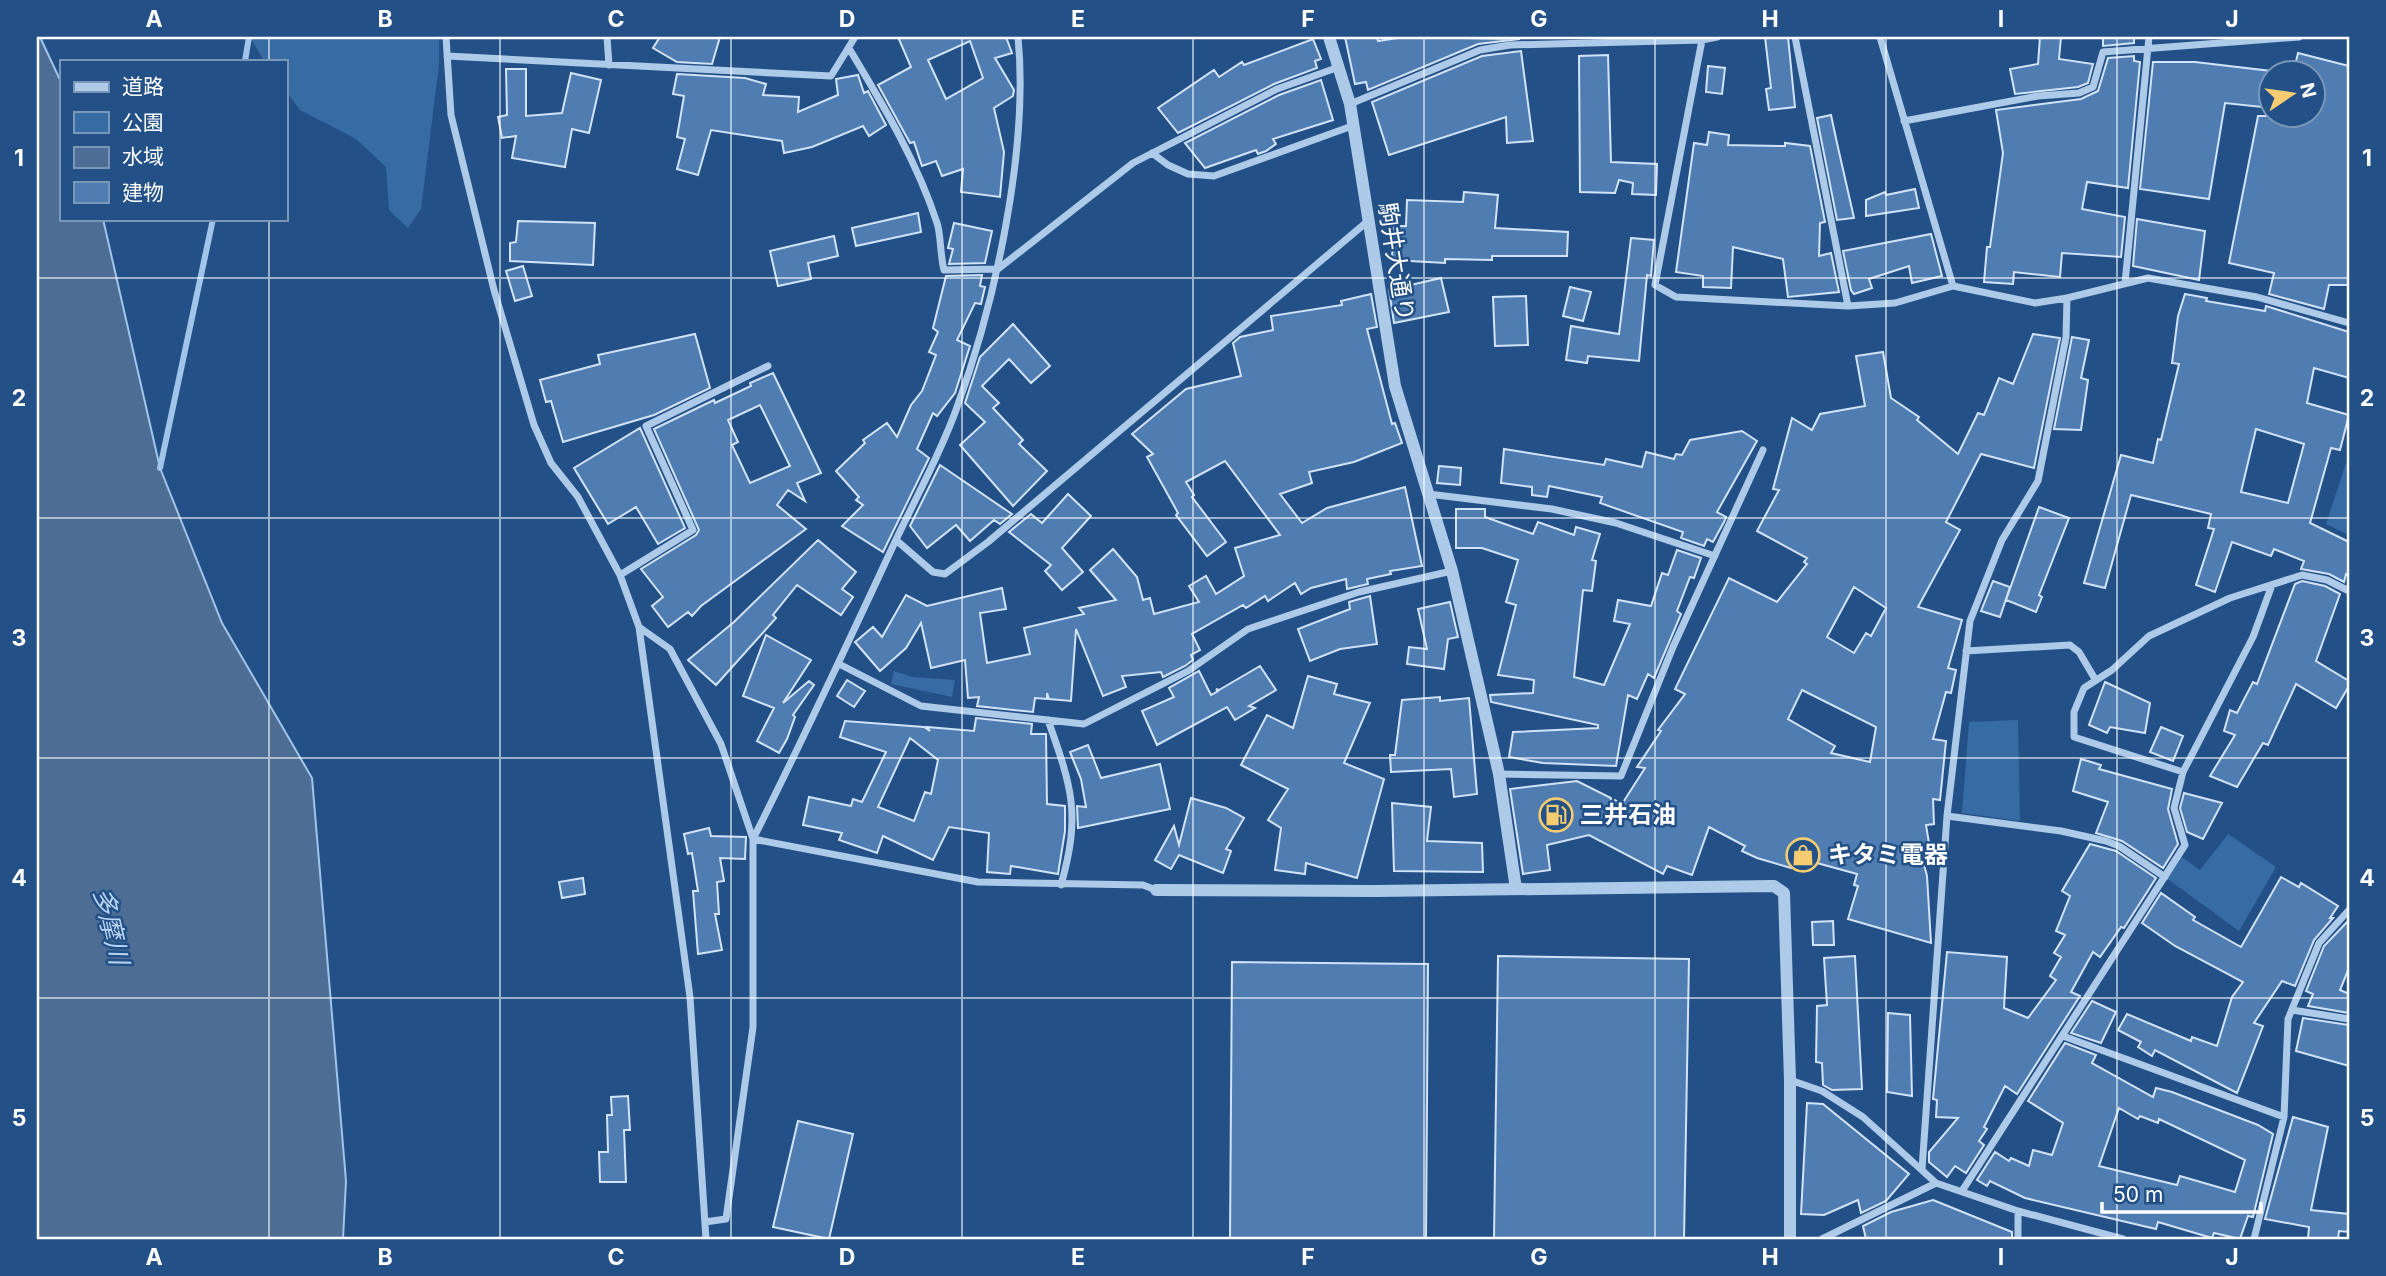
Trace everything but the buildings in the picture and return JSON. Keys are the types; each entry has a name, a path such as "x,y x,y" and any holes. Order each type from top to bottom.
{"street":[{"path":"446,37 454,127 494,290 534,425 551,463 578,497 620,575 639,627 690,997 706,1239"},
{"path":"607,37 609,65"},
{"path":"447,56 831,76 850,50 855,37"},
{"path":"753,839 841,664 896,540 932,470 957,408 998,269 1020,116 1018,37"},
{"name":"駒井大通り","path":"1329,37 1350,104 1395,386 1452,571 1499,774 1516,889"},
{"path":"1350,104 1480,50 1510,44 1702,40 1717,37"},
{"path":"1795,37 1848,306"},
{"path":"1880,37 1953,286"},
{"path":"2125,283 2149,37"},
{"path":"1904,121 2038,96 2079,93 2093,87 2104,52 2299,37"},
{"path":"1702,40 1655,285 1676,298 1848,306 1895,303 1953,286 2035,303 2148,278 2243,295 2349,323"},
{"path":"850,50 892,119 939,225 939,249 944,270 998,269 1133,163 1277,89 1339,67"},
{"path":"1152,153 1168,165 1188,174 1214,176 1352,126"},
{"path":"896,540 933,572 945,574 988,542 1368,221"},
{"path":"1922,1170 1947,816 1970,621 1987,574 2015,516 2038,481 2067,337 2067,298"},
{"path":"620,575 693,530 646,426 768,366"},
{"path":"1499,774 1621,776 1673,648 1763,450"},
{"path":"1427,494 1578,514 1661,536 1715,556"},
{"path":"841,664 921,706 1084,724 1188,671 1248,629 1359,592 1452,571"},
{"path":"2183,772 2074,737 2074,712 2084,688 2112,670 2149,636 2230,597 2302,575 2327,580 2349,591"},
{"path":"1962,1191 2185,845 2174,808 2183,772 2253,637 2272,586"},
{"path":"639,627 670,649 715,732 753,839 753,1027 726,1219 705,1222"},
{"path":"1966,651 2070,645 2078,652 2095,679"},
{"path":"1048,720 1065,767 1073,808 1073,832 1061,885"},
{"path":"1947,816 2061,831 2106,841 2119,846 2165,877"},
{"path":"753,839 978,882 1143,885 1156,890 1774,886 1784,893 1790,1080 1790,1239"},
{"path":"2254,1239 2284,1117 2288,1019 2319,943 2349,910"},
{"path":"2292,1010 2349,1019"},
{"path":"2063,1036 2284,1117"},
{"path":"1790,1080 1822,1091 1863,1117 1937,1183 2018,1211 2123,1239"},
{"path":"1822,1239 1937,1183"},
{"path":"2018,1211 2018,1239"}],"green space":[{"path":"250,37 439,37 439,64 421,209 408,228 389,210 386,167 356,139 300,110 287,93 287,60 263,60"},
{"path":"2349,454 2349,535 2326,524"},
{"path":"894,671 912,677 955,680 952,697 891,684"},
{"path":"2018,720 2020,821 1962,813 1969,722"},
{"path":"2228,834 2276,867 2239,931 2165,877 2179,855 2200,870"}],"water":[{"name":"多摩川","path":"37,37 40,37 60,80 60,220 103,220 160,468 222,623 312,778 346,1181 343,1239 38,1239"}],"waterway":[{"path":"245,60 249,37"},
{"path":"160,468 213,220"}],"place":[{"name":"三井石油","path":"1556,815"},
{"name":"キタミ電器","path":"1803,855"}]}
